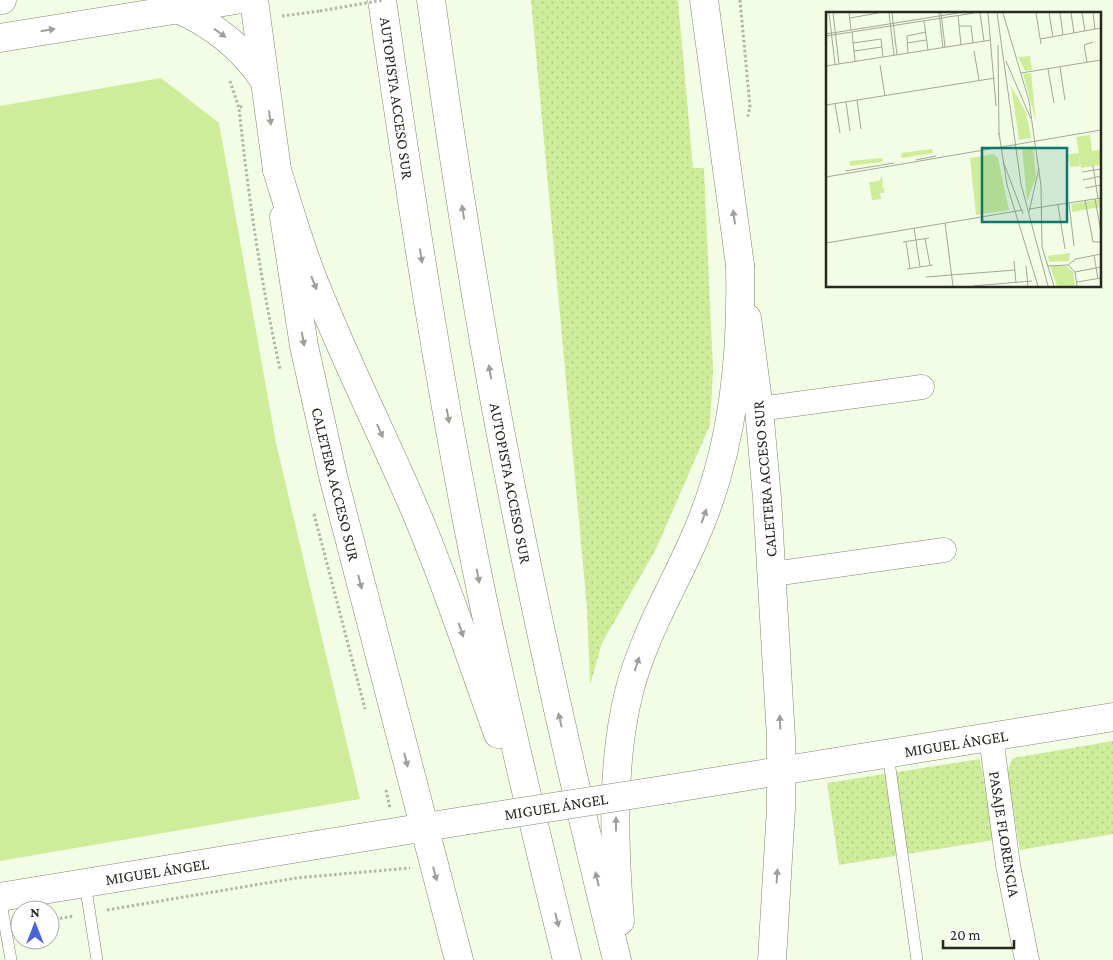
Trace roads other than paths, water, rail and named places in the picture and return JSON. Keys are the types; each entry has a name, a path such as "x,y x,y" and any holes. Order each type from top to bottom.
{"main road":[{"path":"0,38 236,0"},
{"name":"CALETERA ACCESO SUR","path":"254,0 294,287 318,411 458,960"},
{"name":"AUTOPISTA ACCESO SUR","path":"383,0 425,284 482,595 567,960"},
{"name":"AUTOPISTA ACCESO SUR","path":"431,0 480,320 507,468 556,702 617,960"},
{"name":"CALETERA ACCESO SUR","path":"704,0 759,409 772,574 782,771 772,960"},
{"path":"708,32 716,0"},
{"path":"178,9 196,17 228,38 242,51 265,81"},
{"path":"277,170 311,274 394,462 436,563 542,856"},
{"path":"624,960 616,854 616,786 622,728 629,693 640,656 651,627 700,526 723,456 738,365 741,315 740,265"},
{"name":"MIGUEL ÁNGEL","path":"0,897 423,827 1113,717"}],"street":[{"path":"759,409 922,387"},
{"path":"772,574 944,550"},
{"name":"PASAJE FLORENCIA","path":"991,737 1008,865 1028,960"}],"lane":[{"path":"888,754 917,960"},
{"path":"85,883 97,960"},
{"path":"0,897 11,960"}]}
